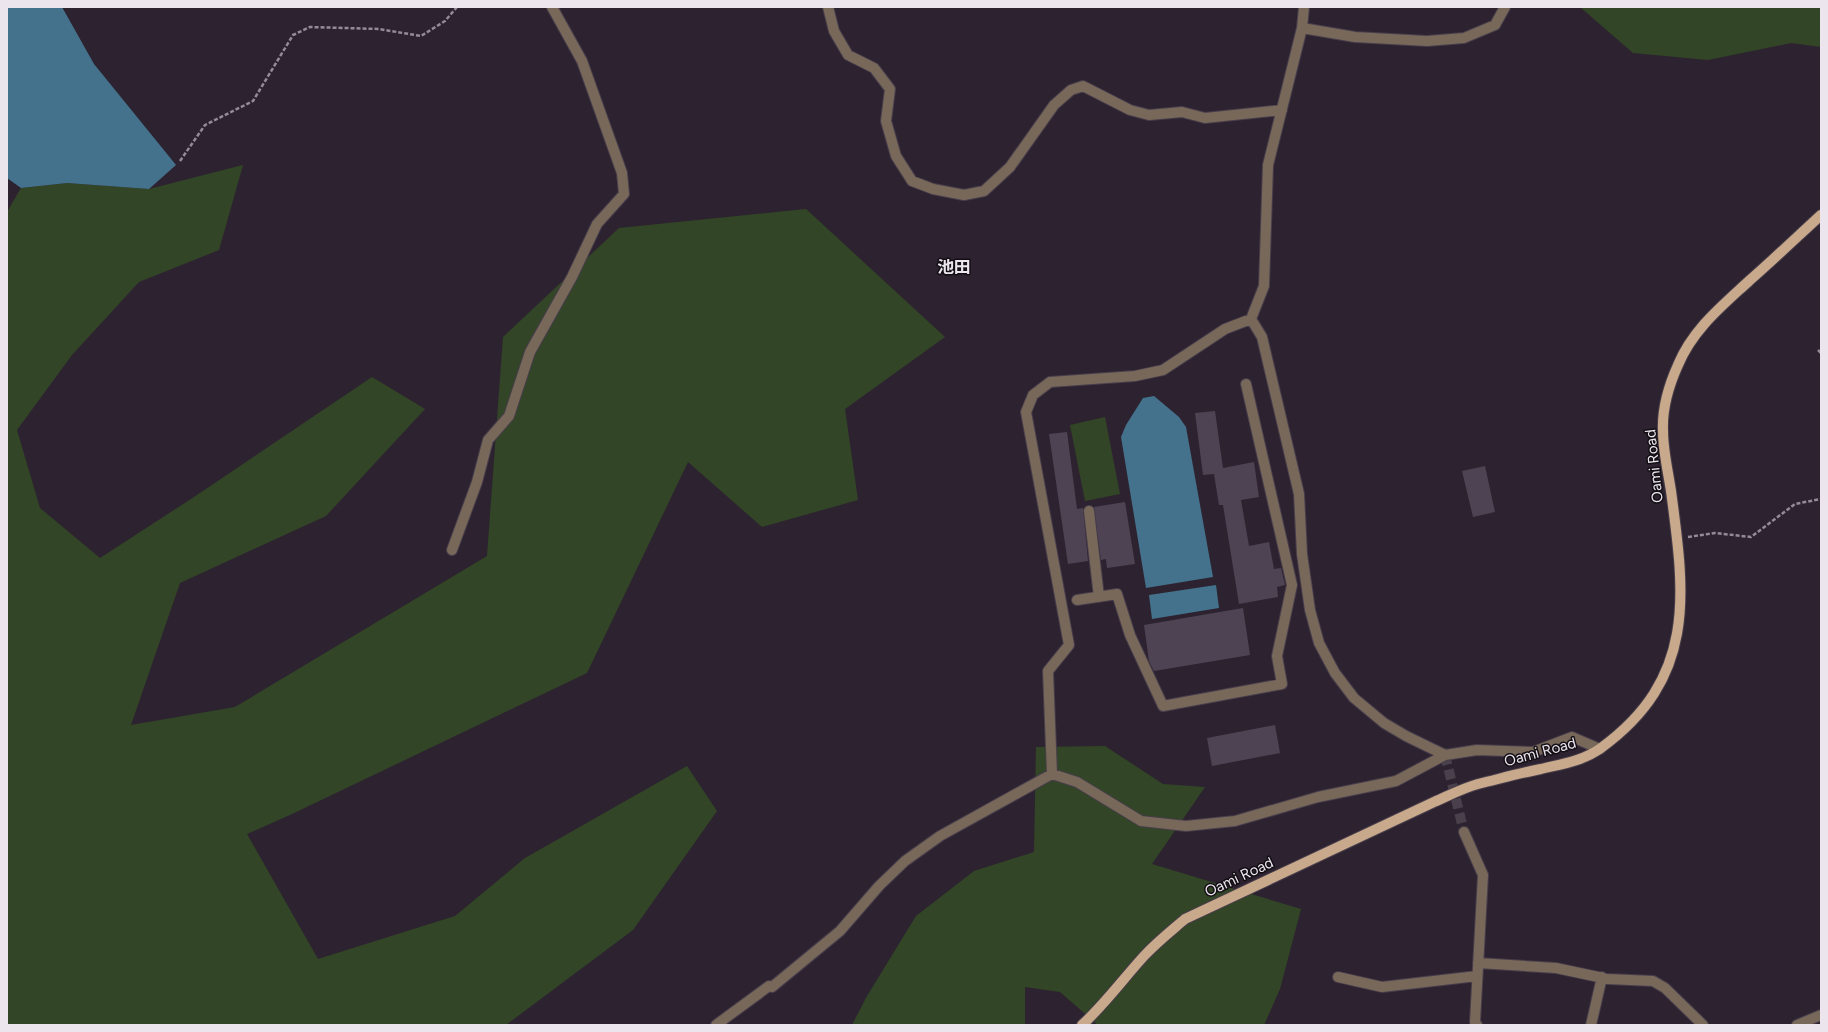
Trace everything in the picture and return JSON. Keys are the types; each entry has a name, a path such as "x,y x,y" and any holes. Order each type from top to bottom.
{"main road":[{"name":"Oami Road","path":"1082,1025 1101,1007 1161,939 1185,919 1434,802 1476,785 1572,762 1600,749 1647,705 1665,675 1675,646 1680,620 1682,590 1678,539 1663,430 1665,406 1678,364 1689,343 1712,314 1821,215"}],"street":[{"path":"452,550 476,482 488,440 509,416 530,352 572,277 597,224 624,194 622,173 582,61 552,7"},
{"path":"828,7 834,31 848,55 874,68 890,89 886,122 896,156 912,181 933,189 964,195 984,191 1010,167 1054,105 1071,90 1083,86 1130,110 1149,115 1182,112 1205,118 1282,110"},
{"path":"1052,774 1048,670 1069,646 1026,412 1033,395 1050,382 1134,376 1162,370 1226,329 1251,319 1264,286 1268,165 1302,28 1304,7"},
{"path":"1302,28 1355,37 1427,40 1464,38 1495,25 1505,7"},
{"path":"1251,319 1262,337 1299,494 1302,554 1312,617 1319,644 1335,673 1354,698 1384,723 1406,736 1445,755"},
{"path":"1077,600 1117,594 1130,635 1163,706 1282,684 1277,656 1292,586 1246,384"},
{"path":"1088,511 1099,597"},
{"path":"1285,556 1302,554"},
{"path":"716,1025 769,986 772,987 840,930 879,886 905,861 940,836 1052,774 1077,782 1141,821 1186,826 1235,821 1318,797 1396,781 1445,755 1476,750 1533,752 1572,737 1600,749"},
{"path":"1464,832 1483,875 1475,1022 1477,1025"},
{"path":"1478,963 1556,968 1602,977 1652,981 1665,988 1703,1025"},
{"path":"1338,977 1382,987 1477,976"},
{"path":"1591,1025 1602,977"},
{"path":"1797,1025 1821,1015"}],"path":[{"path":"180,161 205,125 253,101 293,36 310,27 379,29 421,36 445,21 457,7"},
{"path":"1818,350 1821,353"},
{"path":"1678,539 1715,534 1752,537 1795,504 1821,499"}],"green space":[{"path":"1580,7 1821,7 1821,47 1791,43 1708,60 1633,53"},
{"path":"243,165 219,250 139,282 72,355 17,430 40,508 100,558 194,497 372,377 425,409 326,516 180,583 131,725 235,707 487,556 503,337 619,228 806,209 945,337 845,409 858,500 762,527 688,462 587,673 247,834 318,959 455,916 525,858 687,766 717,811 633,930 506,1025 7,1025 7,212 21,188 67,183 149,189"},
{"path":"1105,417 1120,494 1085,501 1070,425"},
{"path":"1105,746 1163,784 1205,787 1152,864 1301,909 1280,989 1264,1025 1098,1025 1060,992 1025,987 1025,1025 852,1025 867,996 916,916 974,871 1034,852 1036,747"}],"water":[{"path":"7,7 62,7 94,64 176,165 149,189 67,183 21,188 7,178"},
{"path":"1154,396 1179,417 1186,427 1213,577 1146,588 1121,437 1126,425 1143,398"},
{"path":"1216,585 1219,608 1152,619 1149,595"}],"building":[{"path":"1215,411 1223,468 1254,462 1259,497 1241,500 1249,546 1269,542 1274,569 1281,568 1285,585 1277,587 1278,597 1239,604 1223,505 1219,505 1214,474 1203,475 1195,413"},
{"path":"1067,432 1077,509 1083,508 1088,561 1068,564 1049,434"},
{"path":"1485,466 1495,512 1473,517 1462,471"},
{"path":"1125,502 1135,564 1107,568 1106,559 1101,560 1094,507"},
{"path":"1243,608 1250,655 1154,671 1149,661 1144,625"},
{"path":"1275,725 1280,753 1212,766 1207,738"}],"tunnel":[{"path":"1445,755 1464,832"}],"district":[{"name":"池田","path":"954,267"}]}
